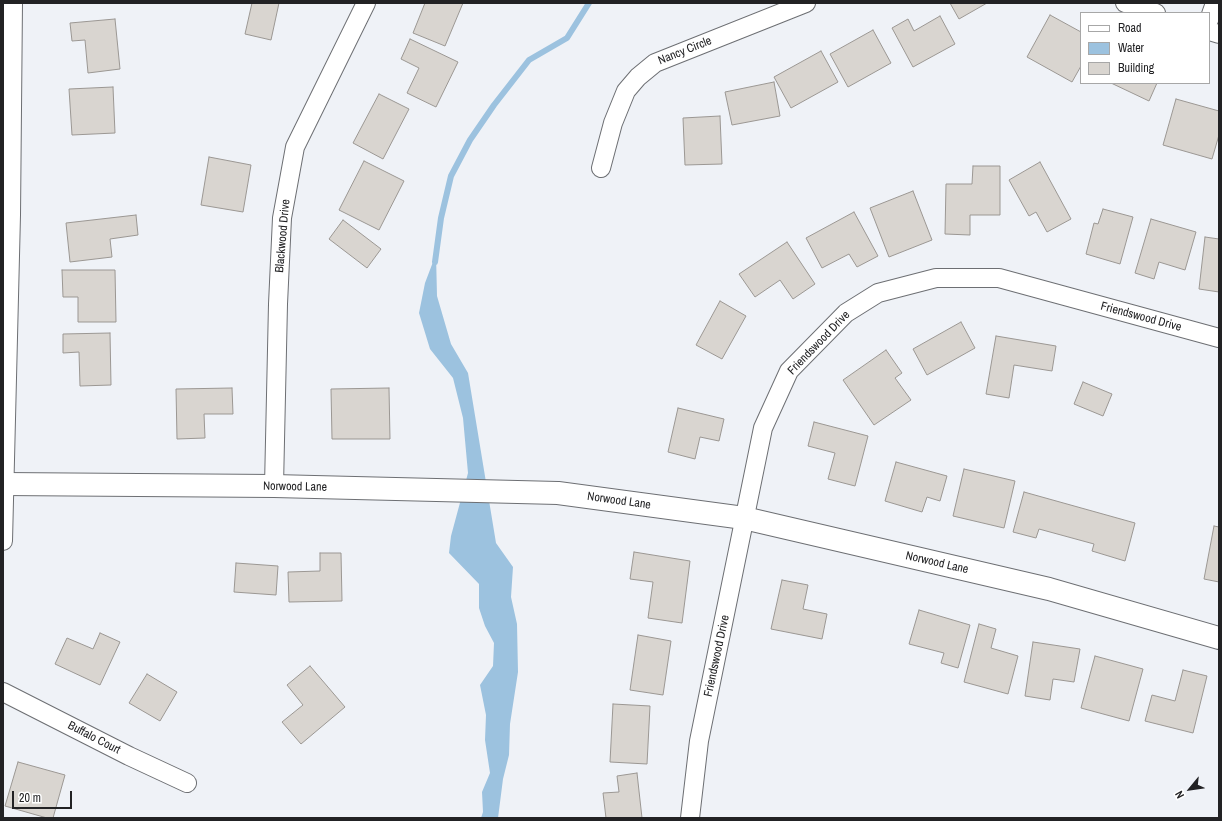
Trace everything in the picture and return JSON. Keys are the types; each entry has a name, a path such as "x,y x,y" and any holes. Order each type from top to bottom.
{"street":[{"path":"3,541 7,214 13,3"},
{"name":"Blackwood Drive","path":"274,486 278,304 282,218 295,147 366,3"},
{"name":"Nancy Circle","path":"601,168 613,123 626,91 638,77 655,63 806,3"},
{"path":"1125,3 1153,12"},
{"path":"1210,18 1216,3"},
{"name":"Friendswood Drive","path":"690,818 699,741 762,428 789,371 846,313 878,292 936,278 1000,278 1219,338"},
{"name":"Norwood Lane","path":"4,484 274,486 558,493 744,518 1049,589 1219,638"},
{"name":"Buffalo Court","path":"3,692 129,756 186,783"}],"water":[{"path":"436,254 437,296 451,344 468,373 496,543 513,567 511,597 517,624 518,672 510,724 509,755 503,779 498,818 481,818 483,812 482,792 490,773 485,740 486,715 480,685 493,666 494,643 485,626 479,608 479,584 449,553 451,536 468,473 463,418 453,378 430,349 419,313 425,283"}],"building":[{"path":"252,3 279,3 271,40 245,34"},
{"path":"425,3 463,3 445,46 413,33"},
{"path":"950,3 987,3 959,19"},
{"path":"1050,15 1080,31 1080,68 1072,82 1027,57"},
{"path":"940,16 955,44 913,67 892,28 908,19 914,31"},
{"path":"115,19 120,69 88,73 85,40 72,41 70,23"},
{"path":"873,30 891,63 848,87 830,54"},
{"path":"410,39 458,62 436,107 407,93 419,68 401,59"},
{"path":"821,51 838,82 791,108 774,77"},
{"path":"774,82 780,116 732,125 725,92"},
{"path":"1113,84 1157,84 1149,101"},
{"path":"113,87 115,133 72,135 69,89"},
{"path":"379,94 409,109 383,159 353,143"},
{"path":"1176,99 1219,111 1219,135 1212,159 1163,145"},
{"path":"720,116 722,164 685,165 683,118"},
{"path":"209,157 251,165 243,212 201,205"},
{"path":"364,161 404,181 379,230 339,210"},
{"path":"1040,162 1071,219 1047,232 1036,212 1029,216 1009,180"},
{"path":"973,166 1000,166 1000,215 970,215 970,235 945,234 946,184 972,184"},
{"path":"913,191 932,240 889,257 870,208"},
{"path":"1103,209 1133,217 1120,264 1086,254 1094,223 1098,224"},
{"path":"854,212 878,256 857,267 849,254 822,268 806,238"},
{"path":"136,215 138,235 110,239 112,257 70,262 66,223"},
{"path":"1151,219 1196,232 1185,270 1159,262 1154,279 1135,273"},
{"path":"343,220 381,249 367,268 329,239"},
{"path":"1205,237 1219,239 1219,292 1199,289"},
{"path":"787,242 815,284 793,299 780,280 755,297 739,274"},
{"path":"62,270 115,270 116,322 78,322 78,297 63,297"},
{"path":"720,301 746,316 722,359 696,345"},
{"path":"961,322 975,348 927,375 913,349"},
{"path":"110,333 111,385 80,386 79,352 63,353 63,334"},
{"path":"996,336 1056,346 1052,371 1014,365 1009,398 986,394"},
{"path":"886,350 902,373 895,378 911,400 874,425 843,380"},
{"path":"1083,382 1112,394 1103,416 1074,404"},
{"path":"232,388 233,414 204,414 205,438 177,439 176,389"},
{"path":"389,388 390,439 332,439 331,389"},
{"path":"678,408 724,419 719,441 700,437 695,459 668,452"},
{"path":"814,422 868,436 855,486 828,479 835,453 808,446"},
{"path":"896,462 947,476 940,501 927,497 922,512 885,501"},
{"path":"964,469 1015,481 1004,528 953,516"},
{"path":"1024,492 1135,523 1125,561 1092,551 1094,544 1039,529 1036,538 1013,532"},
{"path":"1214,526 1219,527 1219,582 1204,579"},
{"path":"634,552 690,561 682,623 648,618 653,582 630,579"},
{"path":"320,553 341,553 342,601 289,602 288,572 320,571"},
{"path":"236,563 278,566 276,595 234,592"},
{"path":"782,580 808,585 803,609 827,614 822,639 771,629"},
{"path":"919,610 970,625 958,668 941,663 944,653 909,644"},
{"path":"979,624 996,629 991,648 1018,656 1008,694 964,682"},
{"path":"100,633 120,642 100,685 55,664 67,638 93,649"},
{"path":"638,635 671,641 663,695 630,690"},
{"path":"1033,642 1080,649 1074,682 1053,679 1050,700 1025,696"},
{"path":"1095,656 1143,669 1129,721 1081,708"},
{"path":"310,666 345,707 301,744 282,722 303,705 287,685"},
{"path":"1183,670 1207,676 1193,733 1145,721 1152,695 1175,701"},
{"path":"147,674 177,692 160,721 129,703"},
{"path":"613,704 650,706 647,764 610,762"},
{"path":"18,762 65,775 53,818 47,818 5,806"},
{"path":"637,773 642,818 606,818 603,793 619,792 617,776"}],"waterway":[{"path":"435,262 441,218 451,176 470,140 494,105 529,60 567,38 589,3"}]}
